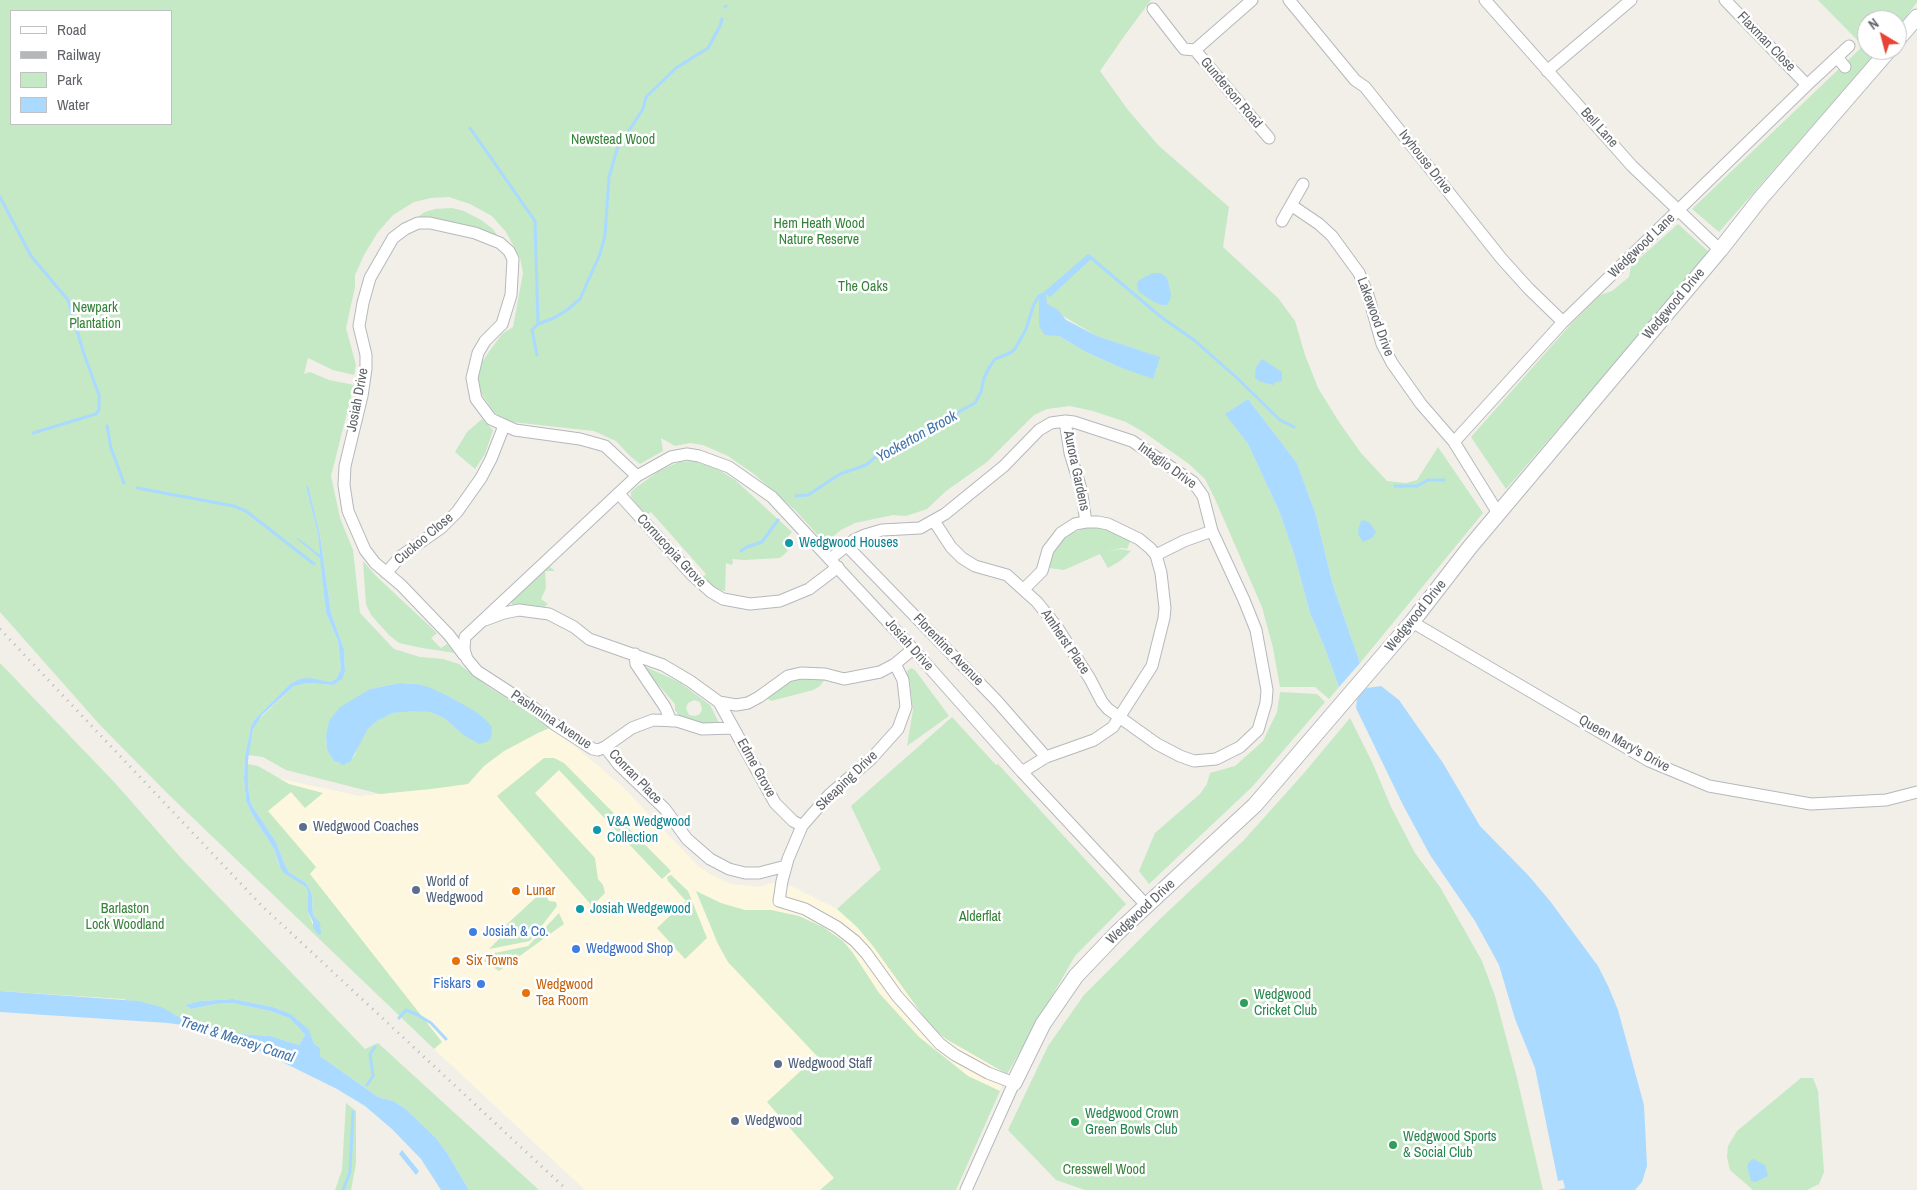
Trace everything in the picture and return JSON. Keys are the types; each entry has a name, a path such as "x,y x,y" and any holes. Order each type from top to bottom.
{"street":[{"path":"1195,50 1252,0"},
{"name":"Ivyhouse Drive","path":"1289,0 1355,80 1366,88 1501,258 1563,322"},
{"name":"Bell Lane","path":"1484,0 1632,166 1720,250"},
{"path":"1547,71 1631,0"},
{"name":"Flaxman Close","path":"1724,0 1807,85"},
{"name":"Gunderson Road","path":"1152,9 1184,49 1195,50 1269,138"},
{"path":"1907,28 1917,17"},
{"name":"Wedgwood Lane","path":"1454,442 1563,322 1849,46"},
{"path":"1837,57 1845,67"},
{"name":"Wedgwood Drive","path":"966,1190 1043,1024 1076,976 1091,959 1255,805 1412,622 1498,513 1720,250 1760,199 1880,60"},
{"path":"1282,221 1304,184"},
{"name":"Lakewood Drive","path":"1291,205 1319,224 1332,236 1350,260 1368,294 1382,344 1392,363 1421,404 1454,442 1498,513"},
{"name":"Josiah Drive","path":"467,659 449,635 401,585 386,574 365,550 348,512 344,485 344,466 362,396 366,369 366,355 359,326 370,278 393,238 405,229 418,223 430,223 475,233 500,243 513,259 511,295 502,324 485,341 480,350 472,378 476,399 491,419 515,430 580,438 606,446 637,476"},
{"path":"834,563 846,545 865,535 882,530 920,528 934,521 1004,466 1039,430 1051,423 1065,421"},
{"name":"Aurora Gardens","path":"1065,421 1070,453 1082,489 1086,522"},
{"name":"Intaglio Drive","path":"1065,421 1092,427 1132,441 1193,482 1203,496 1212,531 1256,630 1267,690 1258,730 1240,747 1216,759 1194,760 1180,756 1157,744 1120,717"},
{"name":"Cuckoo Close","path":"386,574 401,556 441,528 456,512 481,478 504,426"},
{"name":"Josiah Drive","path":"435,622 461,631 477,624 637,476 671,457 687,454 729,467 772,497 1022,772 1147,906"},
{"name":"Cornucopia Grove","path":"619,494 692,575 711,592 723,598 750,604 780,600 809,589 834,563"},
{"name":"Amherst Place","path":"934,521 951,547 962,558 975,566 1007,575 1024,589 1057,627 1090,679 1102,702 1120,717"},
{"path":"1022,772 1046,757 1094,740 1113,727 1152,666 1163,624 1165,608 1161,573 1156,555 1136,538 1108,524 1086,522 1070,526 1060,534 1048,550 1042,570 1024,589"},
{"path":"1156,555 1184,541 1212,531"},
{"name":"Florentine Avenue","path":"846,545 979,682 1046,757"},
{"path":"467,659 464,649 465,637 477,624 504,613 519,610 540,611 559,618 596,643 635,654 663,665 690,681 719,702 736,704 748,703 779,681 794,674 825,674 844,679 880,672 895,664 912,649"},
{"name":"Queen Mary's Drive","path":"1412,622 1649,761 1709,786 1811,804 1886,800 1917,792"},
{"path":"635,654 636,664 665,707 671,721"},
{"name":"Pashmina Avenue","path":"467,659 478,671 593,750 605,747 641,723 653,720 671,721 702,729 733,728"},
{"name":"Skeaping Drive","path":"895,664 903,680 906,707 898,729 871,758 829,795 802,826 786,866 780,901 805,909 837,927 855,941 866,952 897,996 940,1044 988,1072 1014,1083"},
{"name":"Edme Grove","path":"719,702 775,803 793,821 802,826"},
{"name":"Conran Place","path":"605,747 619,765 666,809 687,839 706,856 729,869 745,873 760,873 786,866"}],"shaded area":[{"name":"Wedgwood","path":"552,727 623,787 699,867 731,884 759,887 771,883 791,886 837,909 857,927 873,946 936,1031 946,1039 1007,1074 956,1190 585,1190 434,1049 244,866 243,795 267,776 360,796 467,784 484,766 504,751"}],"green space":[{"name":"Hem Heath Wood Nature Reserve","path":"0,0 1151,0 1100,71 1128,110 1159,146 1229,207 1223,247 1278,298 1295,321 1305,355 1318,388 1361,453 1387,481 1406,483 1417,480 1438,447 1483,513 1360,663 1333,585 1315,512 1297,463 1248,399 1226,414 1248,444 1279,511 1294,554 1310,613 1339,687 1329,699 1315,687 1280,687 1273,648 1262,607 1205,479 1189,464 1126,422 1093,411 1070,406 1047,409 1034,415 987,462 946,491 927,509 906,516 893,515 855,523 841,530 825,543 796,511 754,474 728,456 703,445 690,443 675,446 661,438 663,451 640,464 616,441 594,431 512,422 495,413 480,392 477,380 480,365 502,334 513,327 523,273 520,258 506,232 492,216 470,204 449,197 431,198 414,202 393,215 378,232 355,275 355,287 346,328 356,365 354,375 333,370 308,358 304,374 310,372 329,380 354,385 331,476 340,518 353,550 360,613 394,649 420,657 443,659 459,664 490,688 552,727 504,751 484,766 468,784 380,794 286,770 263,757 248,755 253,729 259,719 294,686 308,683 333,685 345,672 344,649 331,613 320,535 308,487 306,487 318,534 326,613 338,641 341,669 336,679 330,682 299,679 290,684 255,719 251,726 245,756 244,779 246,801 253,816 274,849 279,865 288,875 306,887 308,893 308,912 313,925 318,921 313,915 312,895 309,888 306,883 289,872 276,842 251,804 247,764 258,766 289,784 323,793 305,808 291,792 268,811 316,867 310,874 442,1042 434,1049 168,794 100,725 0,612","holes":["1063,316 1097,336 1159,357 1153,378 1119,367 1084,351 1059,336","400,683 418,684 452,698 484,718 492,729 462,734 444,718 430,712 412,710 393,713 377,721 368,729 355,755 348,763 340,764 334,761 327,750 326,736 370,689"]},
{"path":"1818,0 1917,0 1907,16 1907,10 1857,10 1857,40"},
{"path":"1857,52 1857,60 1870,60 1719,232 1692,209"},
{"path":"452,208 464,211 481,220 493,229 500,240 407,224 425,212 435,209"},
{"path":"1678,224 1710,253 1506,489 1471,437 1572,323 1600,295 1612,291 1629,277 1631,266"},
{"path":"482,419 493,430 485,454 475,469 455,452 467,432"},
{"path":"694,461 721,471 735,480 792,532 782,543 788,551 780,558 732,559 733,563 731,565 726,563 725,591 716,589 702,578 706,574 651,512 646,516 631,497 631,492 634,489 659,471 679,462"},
{"path":"1089,526 1101,528 1131,540 1127,549 1121,548 1106,552 1120,549 1131,551 1120,561 1108,568 1100,554 1064,570 1049,568 1053,554 1064,539 1072,533"},
{"path":"363,561 376,576 437,633 431,638 441,648 447,644 455,653 399,643 389,635 371,615 366,604"},
{"path":"547,567 555,571 545,571 546,588 541,599 548,604 544,607 512,606 511,601"},
{"name":"Barlaston Lock Woodland","path":"0,663 115,783 181,858 365,1049 378,1043 539,1190 469,1190 436,1138 406,1109 393,1101 378,1097 320,1056 320,1048 314,1044 308,1030 291,1014 273,1007 233,999 200,1001 185,1005 191,1009 232,1003 270,1011 289,1018 305,1035 299,1045 270,1036 239,1034 183,1019 174,1014 123,999 0,991"},
{"path":"644,666 679,682 710,705 719,723 713,725 682,720 675,710 675,704 649,674 644,671","holes":["694,700 700,702 702,709 700,714 695,716 689,715 686,708 688,703"]},
{"path":"911,668 915,670 949,716 907,746 913,710 910,682 906,672"},
{"path":"791,678 825,679 820,686 813,690 771,701 766,697"},
{"path":"1280,692 1317,694 1325,702 1252,787 1149,884 1139,871 1155,833 1200,794 1207,784 1210,773 1235,766 1263,741 1277,712"},
{"name":"Alderflat","path":"952,717 996,765 998,764 1126,904 1075,956 1007,1074 946,1039 936,1031 873,946 857,927 837,909 881,869 851,806"},
{"name":"Wedgwood Sports & Social Club","path":"1350,718 1373,764 1391,807 1415,853 1440,887 1482,961 1495,996 1517,1078 1543,1190 1085,1190 1056,1180 1008,1130 1048,1046 1084,995 1160,919 1244,840"},
{"path":"544,758 554,758 564,763 671,871 662,879 559,770 535,793 595,858 598,879 603,885 605,893 592,906 497,796"},
{"path":"671,875 688,891 707,938 685,959 657,928 686,901 668,881 667,877"},
{"path":"543,891 549,901 556,902 557,906 530,941 489,949 508,930 506,925"},
{"path":"696,891 721,903 745,910 771,910 799,916 823,927 843,941 879,993 919,1037 968,1076 1000,1091 956,1190 820,1190 834,1178 767,1102 817,1056 728,962 718,944"},
{"path":"559,913 564,924 499,971 484,961 490,954 528,946"},
{"path":"1801,1078 1813,1078 1818,1091 1824,1172 1819,1184 1807,1190 1753,1190 1730,1170 1727,1157 1728,1146 1737,1131"},
{"path":"346,1103 356,1111 356,1163 351,1190 335,1190 342,1170"}],"water":[{"path":"1088,254 1092,258 1050,297 1044,292"},
{"path":"1153,273 1161,273 1167,278 1171,293 1167,305 1161,305 1152,301 1138,291 1137,284 1139,280"},
{"path":"1046,295 1047,304 1058,310 1066,320 1097,336 1160,357 1153,379 1119,367 1084,351 1059,336 1045,335 1039,326 1039,296"},
{"path":"1262,359 1282,372 1282,381 1276,382 1273,385 1261,382 1255,378 1256,367"},
{"path":"1248,399 1297,463 1315,512 1333,585 1360,663 1339,687 1310,613 1294,554 1279,511 1248,444 1225,414"},
{"path":"308,486 320,535 331,613 344,649 345,672 342,679 333,685 308,683 294,686 262,715 253,729 248,760 248,786 251,804 276,842 289,872 306,883 309,888 312,895 313,915 320,923 321,934 319,935 313,928 313,922 308,912 308,893 306,887 284,873 280,867 274,849 253,816 246,801 244,779 245,756 251,726 255,719 290,684 299,679 310,678 330,682 336,679 341,669 338,641 326,613 320,558 297,539 320,555 318,534 306,487"},
{"path":"1363,520 1370,523 1376,532 1372,538 1363,542 1358,530"},
{"path":"400,683 418,684 431,688 476,712 492,727 491,738 487,742 479,744 462,734 444,718 430,712 393,713 377,721 368,729 350,762 343,765 334,761 327,750 326,736 329,721 340,707 370,689"},
{"path":"1381,686 1399,700 1443,763 1480,826 1528,875 1550,901 1598,966 1618,1010 1644,1105 1647,1166 1642,1182 1635,1190 1557,1190 1565,1188 1563,1180 1558,1181 1535,1068 1515,1019 1499,965 1475,921 1430,855 1403,805 1356,708 1357,699 1363,691 1367,688"},
{"name":"Trent & Mersey Canal","path":"0,991 138,1001 161,1007 183,1019 239,1034 270,1036 299,1045 305,1035 289,1018 270,1011 232,1003 191,1009 185,1005 200,1001 233,999 273,1007 291,1014 309,1030 314,1044 320,1048 320,1056 378,1097 393,1101 406,1109 436,1138 469,1190 441,1190 421,1159 392,1129 365,1106 337,1089 244,1043 183,1025 168,1023 0,1012"},
{"path":"402,1150 419,1171 416,1175 399,1154"},
{"path":"1753,1159 1765,1165 1768,1176 1756,1182 1751,1181 1747,1166"}],"waterway":[{"path":"537,355 532,330 538,324 554,318 567,310 580,299 600,254 605,235 609,177 617,149 643,109 646,97 676,68 708,48 722,19"},
{"path":"470,128 535,221 538,324"},
{"path":"0,197 31,256 68,300 84,354 99,395 99,410 96,414 33,433"},
{"path":"1088,257 1161,317 1194,340 1280,420 1294,427"},
{"name":"Yockerton Brook","path":"796,496 808,495 840,474 866,465 890,449 914,441 929,431 936,430 960,411 975,403 990,366 995,359 1015,349 1026,329 1034,304 1039,296 1050,292"},
{"path":"107,426 111,448 124,483"},
{"path":"1395,486 1417,486 1428,480 1444,480"},
{"path":"137,488 234,506 246,511 314,564"},
{"name":"Yockerton Brook","path":"741,551 762,542 778,520"},
{"name":"Yockerton Brook","path":"399,1018 406,1010 416,1014 431,1023 446,1039"},
{"name":"Yockerton Brook","path":"367,1085 373,1076 370,1054 375,1047"},
{"name":"Yockerton Brook","path":"343,1190 350,1172 353,1112"}],"railway":[{"path":"0,629 261,905 567,1190"}],"place":[{"name":"Wedgwood Houses","path":"789,543"},
{"name":"Wedgwood Coaches","path":"303,827"},
{"name":"V&A Wedgwood Collection","path":"597,830"},
{"name":"World of Wedgwood","path":"416,890"},
{"name":"Lunar","path":"516,891"},
{"name":"Josiah Wedgewood","path":"580,909"},
{"name":"Josiah & Co.","path":"473,932"},
{"name":"Wedgwood Shop","path":"576,949"},
{"name":"Six Towns","path":"456,961"},
{"name":"Fiskars","path":"481,984"},
{"name":"Wedgwood Tea Room","path":"526,993"},
{"name":"Wedgwood Cricket Club","path":"1244,1003"},
{"name":"Wedgwood Staff","path":"778,1064"},
{"name":"Wedgwood","path":"735,1121"},
{"name":"Wedgwood Crown Green Bowls Club","path":"1075,1122"},
{"name":"Wedgwood Sports & Social Club","path":"1393,1145"}],"park label":[{"name":"Newstead Wood","path":"613,140"},
{"name":"The Oaks","path":"863,287"},
{"name":"Newpark Plantation","path":"95,316"},
{"name":"Cresswell Wood","path":"1104,1170"}]}
